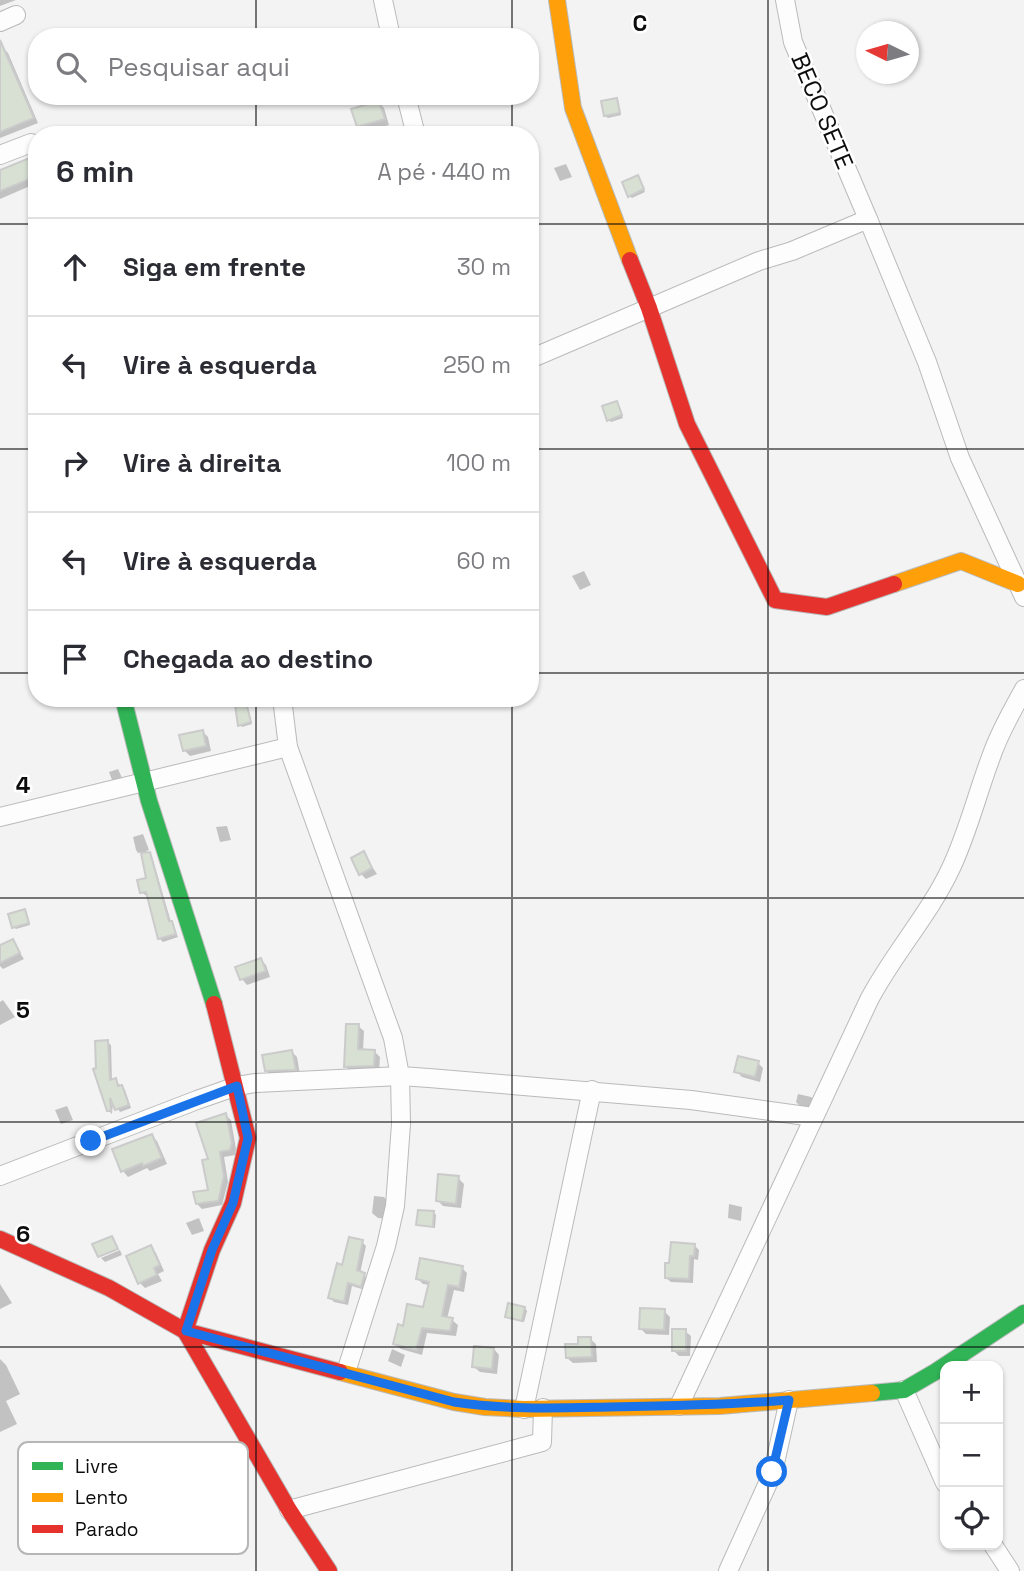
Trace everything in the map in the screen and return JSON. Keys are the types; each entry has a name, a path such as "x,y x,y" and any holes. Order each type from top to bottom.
{"street":[{"path":"383,0 389,28"},
{"path":"557,0 573,108 649,308 688,424 775,600 827,607 961,562 1021,591"},
{"name":"BECO SETE","path":"785,0 793,42 927,362 960,458 1021,591"},
{"path":"408,105 414,126"},
{"path":"0,155 28,144"},
{"path":"539,355 759,261 792,251 868,219"},
{"path":"679,1406 813,1117 884,972 942,888 964,838 992,753 1024,689"},
{"path":"125,707 144,782 222,1030 248,1138 233,1203 212,1250 186,1331 289,1510 329,1571"},
{"path":"283,707 288,747 393,1038 400,1076 400,1147 394,1206 386,1246 346,1372"},
{"path":"0,817 288,747"},
{"path":"0,1176 237,1086 276,1082 400,1076 592,1090 813,1117"},
{"path":"289,1510 542,1442 534,1409 592,1090"},
{"path":"0,1239 109,1289 186,1331 454,1402 485,1407 534,1409 720,1406 905,1390 928,1379 992,1332 1024,1313"},
{"path":"905,1390 940,1471"},
{"path":"728,1571 772,1472 789,1400"},
{"path":"996,1550 1010,1571"}],"building":[{"path":"0,40 34,118 0,132"},
{"path":"617,98 620,113 604,116 601,101"},
{"path":"380,105 385,119 357,126 351,109"},
{"path":"28,159 28,180 0,191 0,170"},
{"path":"638,175 644,189 628,197 622,182"},
{"path":"617,401 622,415 607,421 602,406"},
{"path":"235,707 247,707 251,722 238,726"},
{"path":"203,730 206,746 183,751 179,735"},
{"path":"364,851 372,868 359,875 351,858"},
{"path":"150,852 169,921 172,921 176,934 158,939 146,892 140,893 137,880 146,878 141,853"},
{"path":"25,909 29,923 12,928 8,914"},
{"path":"13,939 20,953 0,963 0,945"},
{"path":"261,958 266,971 240,980 235,967"},
{"path":"346,1024 359,1024 358,1049 375,1050 374,1066 344,1067"},
{"path":"108,1040 110,1080 116,1078 118,1086 122,1085 129,1105 115,1110 110,1098 111,1111 107,1111 93,1069 96,1068 95,1041"},
{"path":"292,1050 296,1070 265,1071 262,1055"},
{"path":"738,1056 759,1061 755,1077 734,1072"},
{"path":"226,1113 232,1143 230,1150 220,1152 224,1176 219,1198 218,1201 196,1204 193,1192 208,1190 202,1160 208,1159 196,1123"},
{"path":"152,1134 162,1158 121,1172 112,1149"},
{"path":"438,1174 459,1176 456,1204 436,1201"},
{"path":"418,1210 434,1211 433,1227 416,1225"},
{"path":"112,1236 118,1249 98,1257 92,1244"},
{"path":"349,1237 363,1240 357,1270 365,1273 361,1287 348,1283 344,1302 328,1298 337,1263 342,1265"},
{"path":"671,1242 695,1244 694,1256 690,1256 689,1279 665,1278 665,1263 669,1263"},
{"path":"151,1245 160,1265 154,1268 157,1275 138,1284 126,1256"},
{"path":"420,1258 463,1266 459,1287 448,1285 442,1316 453,1318 450,1331 422,1328 416,1350 393,1344 398,1324 403,1326 407,1304 423,1307 429,1282 416,1279"},
{"path":"508,1303 525,1307 522,1321 505,1317"},
{"path":"640,1308 665,1309 664,1330 639,1329"},
{"path":"672,1329 686,1329 686,1351 672,1351"},
{"path":"578,1337 591,1337 592,1357 566,1358 565,1344 578,1344"},
{"path":"474,1346 494,1348 492,1369 472,1367"}],"traffic: fast":[{"path":"125,707 149,801 214,1004"},
{"path":"872,1393 904,1390 1024,1313"}],"traffic: slow":[{"path":"557,0 573,108 630,260"},
{"path":"894,584 961,561 1018,584"},
{"path":"340,1372 454,1402 524,1409 720,1406 872,1393"}],"traffic: jam":[{"path":"630,260 649,308 687,424 775,600 827,607 894,584"},
{"path":"214,1004 248,1138 233,1203 212,1250 185,1331 289,1510 329,1571"},
{"path":"0,1239 109,1288 185,1331 340,1372"}],"route":[{"path":"91,1141 237,1086 248,1138 233,1203 212,1250 186,1331 454,1402 485,1407 524,1409 720,1406 789,1400 772,1472"}]}
